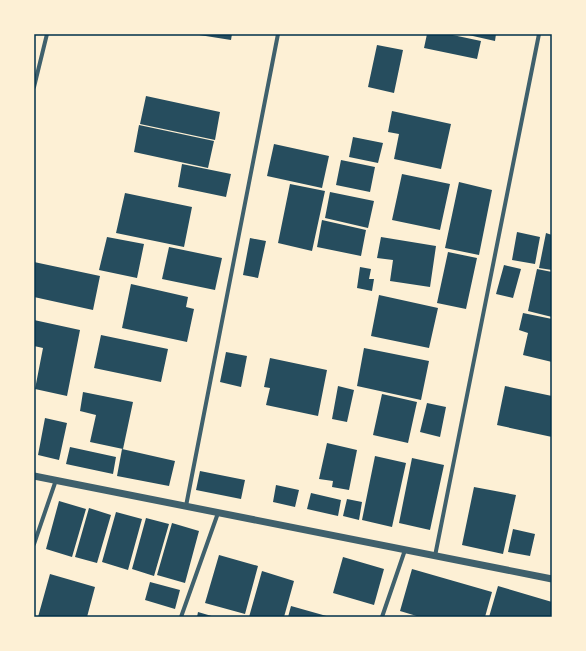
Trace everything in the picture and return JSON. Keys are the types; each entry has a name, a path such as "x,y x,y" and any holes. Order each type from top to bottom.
{"street":[{"path":"34,87 47,34"},
{"path":"186,506 278,34"},
{"path":"435,556 539,34"},
{"path":"34,476 552,579"},
{"path":"34,544 56,480"},
{"path":"182,617 218,513"},
{"path":"382,617 405,550"}],"building":[{"path":"193,34 232,34 231,40"},
{"path":"427,34 448,34 481,41 477,59 424,48"},
{"path":"464,34 496,34 495,41"},
{"path":"377,45 403,50 394,93 368,87"},
{"path":"146,96 220,112 215,140 140,124"},
{"path":"392,111 451,124 441,169 394,159 399,134 388,132"},
{"path":"139,125 214,141 208,168 134,152"},
{"path":"353,137 383,143 378,163 349,157"},
{"path":"274,144 329,156 322,188 267,176"},
{"path":"341,160 375,167 370,192 336,185"},
{"path":"182,164 231,174 226,197 178,187"},
{"path":"402,174 450,184 440,230 392,220"},
{"path":"459,182 492,190 479,255 445,248"},
{"path":"290,184 325,191 312,251 278,243"},
{"path":"330,192 374,201 368,228 325,218"},
{"path":"125,193 192,207 184,247 116,233"},
{"path":"322,220 366,230 361,256 317,247"},
{"path":"517,232 540,237 535,264 512,260"},
{"path":"546,233 552,235 552,270 539,268"},
{"path":"107,237 144,244 137,278 99,270"},
{"path":"381,237 436,246 430,287 390,281 393,260 377,258"},
{"path":"250,238 266,241 258,278 243,275"},
{"path":"169,247 222,258 215,290 162,279"},
{"path":"448,252 477,258 466,309 437,303"},
{"path":"34,262 100,276 93,310 34,297"},
{"path":"504,265 521,269 513,298 496,294"},
{"path":"360,267 371,269 369,279 374,279 372,291 357,288"},
{"path":"537,269 552,272 552,317 528,311"},
{"path":"131,284 188,297 186,307 194,309 187,342 122,328"},
{"path":"379,295 438,308 429,348 371,336"},
{"path":"523,313 552,319 552,362 523,355 528,333 519,330"},
{"path":"34,320 80,330 67,396 35,389 43,348 34,346"},
{"path":"101,335 168,349 161,382 94,368"},
{"path":"364,348 429,361 421,400 357,386"},
{"path":"226,352 247,356 241,387 220,382"},
{"path":"270,358 327,370 318,416 266,405 270,388 264,387"},
{"path":"338,386 354,390 347,422 332,419"},
{"path":"505,386 552,396 552,437 497,425"},
{"path":"83,392 133,402 123,449 90,442 96,415 80,411"},
{"path":"382,394 417,402 408,443 373,435"},
{"path":"427,403 446,407 440,437 420,432"},
{"path":"45,418 67,423 59,460 38,455"},
{"path":"327,443 357,450 349,490 332,487 333,481 319,479"},
{"path":"70,447 116,457 113,474 66,464"},
{"path":"122,449 175,461 169,486 117,476"},
{"path":"375,456 406,463 392,527 362,520"},
{"path":"412,458 444,465 430,530 399,523"},
{"path":"200,471 245,480 241,499 196,490"},
{"path":"276,485 299,490 295,507 273,502"},
{"path":"474,487 516,495 503,554 462,545"},
{"path":"311,493 341,500 338,516 307,509"},
{"path":"347,499 362,502 359,520 343,516"},
{"path":"59,501 86,509 72,557 46,549"},
{"path":"89,508 111,515 97,563 75,557"},
{"path":"116,512 142,519 128,570 102,562"},
{"path":"146,518 169,524 154,576 132,569"},
{"path":"172,523 199,531 185,583 157,575"},
{"path":"513,529 535,534 530,556 508,552"},
{"path":"219,555 258,566 245,614 205,603"},
{"path":"343,557 384,569 374,605 333,593"},
{"path":"412,569 492,592 485,617 420,617 400,611"},
{"path":"262,571 294,581 284,617 249,617"},
{"path":"50,574 95,587 87,617 38,617"},
{"path":"150,582 180,590 175,609 145,600"},
{"path":"498,586 552,602 552,617 489,617"},
{"path":"291,606 330,617 288,617"},
{"path":"198,612 215,617 197,617"}]}
